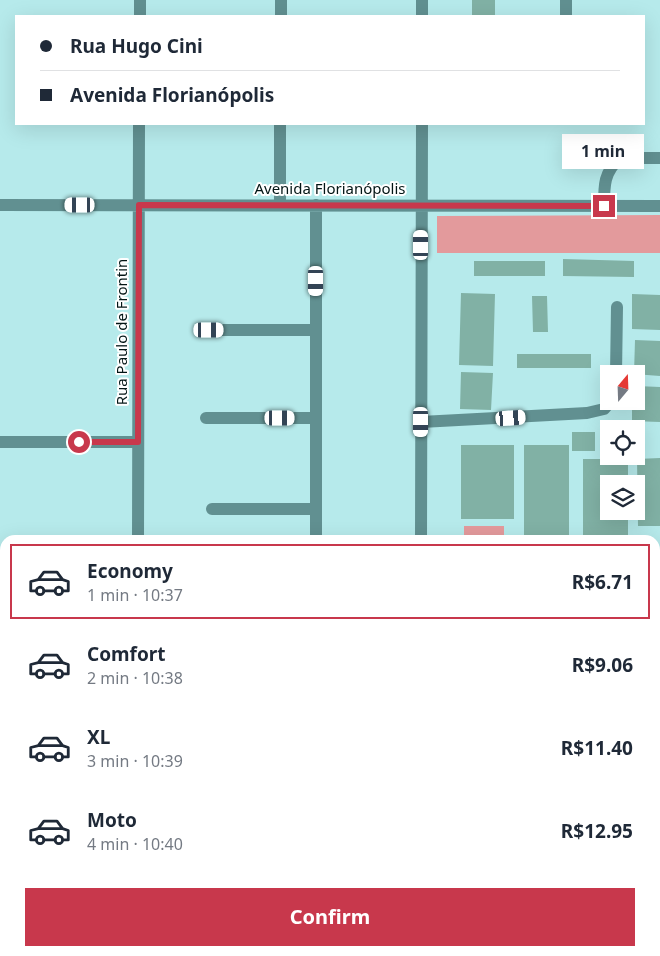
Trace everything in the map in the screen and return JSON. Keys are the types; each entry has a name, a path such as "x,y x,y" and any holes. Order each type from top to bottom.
{"street":[{"path":"140,0 140,15"},
{"path":"280,0 280,15"},
{"path":"422,0 422,15"},
{"path":"566,0 566,15"},
{"name":"Rua Paulo de Frontin","path":"138,535 140,125"},
{"path":"280,125 280,205"},
{"path":"421,535 422,125"},
{"path":"604,206 604,181 607,171 620,158 660,158"},
{"name":"Avenida Florianópolis","path":"0,205 660,206"},
{"path":"316,205 316,535"},
{"path":"616,365 617,307"},
{"path":"209,330 316,330"},
{"path":"421,422 587,413 600,409"},
{"path":"206,418 316,418"},
{"path":"0,442 138,442"},
{"path":"212,509 316,509"}],"shaded area":[{"path":"660,215 660,253 437,253 437,216"},
{"path":"464,526 504,526 504,535 464,535"}],"building":[{"path":"472,0 495,0 495,15 472,15"},
{"path":"563,259 634,261 634,277 563,276"},
{"path":"474,261 545,261 545,276 474,276"},
{"path":"461,293 495,294 493,366 459,365"},
{"path":"632,294 660,295 660,330 632,329"},
{"path":"532,296 547,296 548,332 533,332"},
{"path":"635,340 660,341 660,376 645,375 645,365 634,365"},
{"path":"517,354 591,354 591,368 517,368"},
{"path":"461,372 493,373 491,410 460,409"},
{"path":"645,386 660,387 660,422 632,420 632,410 645,410"},
{"path":"572,432 595,432 595,451 572,451"},
{"path":"461,445 514,445 514,519 461,519"},
{"path":"524,445 569,445 569,535 524,535"},
{"path":"660,458 660,526 638,526 638,520 645,520 645,475 637,475 637,465 645,465 645,459"},
{"path":"583,459 600,459 600,465 628,465 628,475 600,475 600,520 628,520 628,535 583,535"}],"route":[{"path":"79,442 138,442 139,205 604,206"}]}
